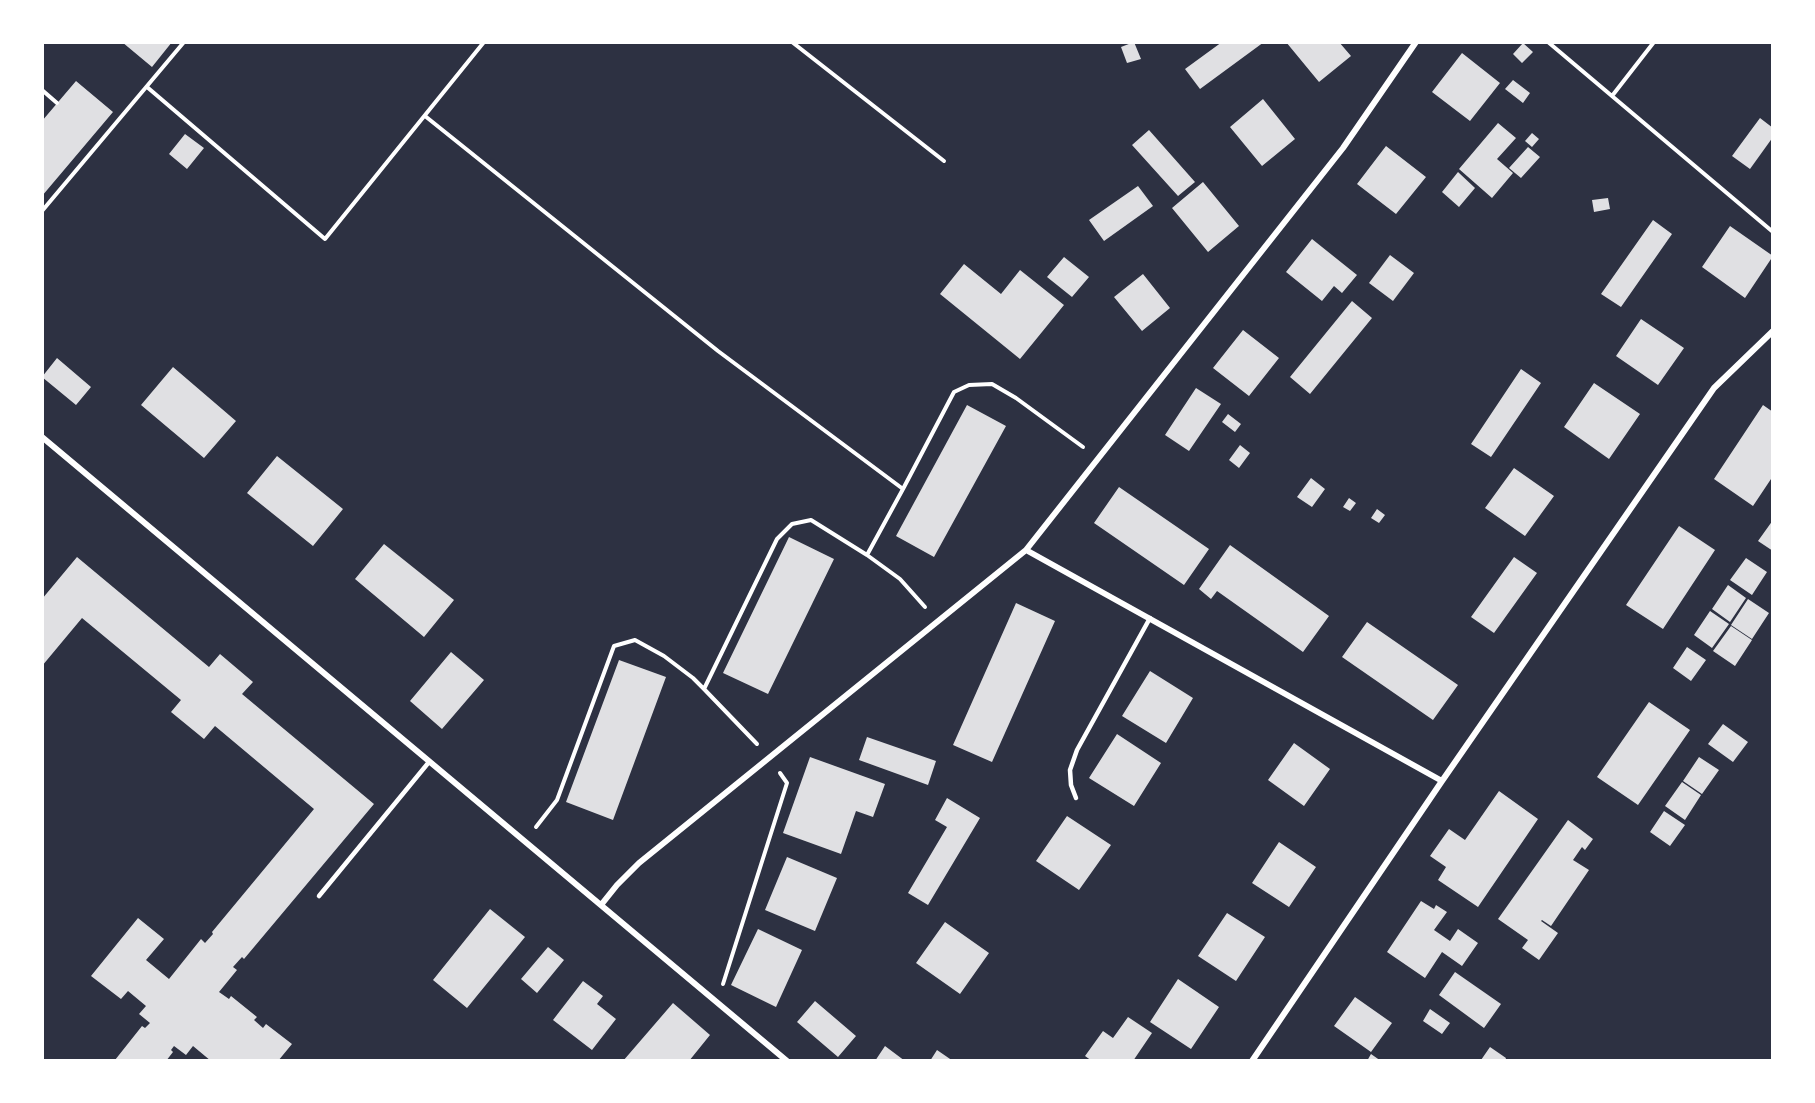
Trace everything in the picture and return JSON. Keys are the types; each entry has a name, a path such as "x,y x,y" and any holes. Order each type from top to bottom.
{"street":[{"path":"601,905 639,863 1026,550 1342,148 1416,42"},
{"path":"1252,1061 1714,388 1773,331"},
{"path":"42,436 787,1061"},
{"path":"1026,550 1443,781"}],"lane":[{"path":"1076,798 1071,785 1070,770 1077,750 1150,618"},
{"path":"319,896 429,762"}],"path":[{"path":"42,211 184,42"},
{"path":"147,87 325,240 484,42"},
{"path":"792,42 944,161"},
{"path":"1548,42 1773,232"},
{"path":"1612,96 1654,42"},
{"path":"42,90 57,103"},
{"path":"425,116 718,351 903,489"},
{"path":"867,555 954,393 969,385 992,384 1016,398 1083,447"},
{"path":"704,689 777,539 792,524 810,520 867,555 900,579 937,622"},
{"path":"524,841 557,800 614,646 634,640 664,656 693,678 769,758 787,783 717,1003"}],"building":[{"path":"122,42 172,42 152,67"},
{"path":"1134,42 1141,59 1127,63 1121,47"},
{"path":"1222,42 1264,42 1200,89 1185,69"},
{"path":"1286,42 1339,42 1351,56 1319,82"},
{"path":"1523,43 1533,52 1522,63 1513,54"},
{"path":"1462,53 1500,83 1470,121 1432,92"},
{"path":"1513,80 1530,93 1523,103 1505,89"},
{"path":"76,81 113,112 42,196 42,121"},
{"path":"1263,99 1295,139 1262,166 1230,127"},
{"path":"1760,118 1773,128 1773,137 1750,169 1732,156"},
{"path":"1498,123 1516,138 1497,159 1513,173 1492,198 1459,169"},
{"path":"1149,130 1195,182 1178,196 1132,145"},
{"path":"1532,133 1539,139 1532,147 1525,141"},
{"path":"185,134 204,148 187,169 169,154"},
{"path":"1386,146 1426,177 1396,214 1357,184"},
{"path":"1528,147 1540,157 1521,178 1509,168"},
{"path":"1458,172 1475,188 1459,207 1442,192"},
{"path":"1203,182 1239,226 1208,252 1172,208"},
{"path":"1138,186 1153,206 1104,241 1089,220"},
{"path":"1608,198 1610,209 1594,212 1592,200"},
{"path":"1653,220 1672,234 1621,307 1601,294"},
{"path":"1730,226 1773,256 1745,298 1702,267"},
{"path":"1312,239 1357,275 1342,293 1334,286 1322,301 1286,272"},
{"path":"1390,255 1414,273 1393,301 1369,283"},
{"path":"1064,257 1089,277 1072,297 1047,277"},
{"path":"964,264 1001,294 1020,270 1064,305 1020,359 940,294"},
{"path":"1143,274 1170,308 1142,331 1114,297"},
{"path":"1352,301 1372,318 1310,394 1290,377"},
{"path":"1641,319 1684,348 1658,385 1616,356"},
{"path":"1243,330 1279,358 1249,396 1213,368"},
{"path":"57,358 91,387 76,405 42,377"},
{"path":"173,367 236,421 204,458 141,405"},
{"path":"1521,369 1541,383 1491,457 1471,444"},
{"path":"1594,383 1640,414 1609,459 1564,427"},
{"path":"1196,388 1221,404 1189,451 1165,435"},
{"path":"967,405 1006,426 934,557 896,536"},
{"path":"1763,405 1773,412 1773,476 1753,506 1714,479"},
{"path":"1228,414 1241,424 1235,432 1222,422"},
{"path":"1240,445 1250,453 1239,468 1229,460"},
{"path":"277,456 343,509 313,546 247,493"},
{"path":"1514,468 1554,496 1525,536 1485,508"},
{"path":"1311,478 1325,489 1312,507 1297,497"},
{"path":"1119,487 1209,549 1184,585 1094,523"},
{"path":"1349,498 1356,503 1350,511 1343,507"},
{"path":"1377,509 1385,515 1379,523 1371,518"},
{"path":"1773,520 1773,551 1758,541"},
{"path":"1679,526 1715,550 1663,629 1626,605"},
{"path":"789,537 834,559 768,694 723,673"},
{"path":"384,544 454,600 424,637 355,579"},
{"path":"1230,545 1329,616 1303,652 1217,591 1211,599 1199,589"},
{"path":"77,557 209,667 220,654 253,682 242,694 374,804 244,959 242,957 233,967 237,970 219,992 229,999 231,996 257,1017 254,1020 263,1028 266,1024 292,1044 278,1061 211,1061 193,1046 186,1055 174,1046 171,1050 173,1052 166,1061 115,1060 142,1026 145,1028 150,1023 139,1014 146,1006 128,991 121,999 91,976 138,918 164,939 146,960 169,979 201,939 205,943 213,934 212,932 314,809 215,726 204,739 171,712 181,700 82,618 42,666 42,599"},
{"path":"1514,557 1537,573 1494,633 1471,617"},
{"path":"1746,558 1767,572 1752,595 1730,580"},
{"path":"1728,585 1746,598 1730,622 1712,609"},
{"path":"1748,599 1769,613 1752,639 1731,625"},
{"path":"1016,603 1055,621 992,762 953,745"},
{"path":"1710,611 1729,624 1712,648 1694,635"},
{"path":"1367,622 1458,685 1433,720 1342,657"},
{"path":"1731,626 1752,640 1735,666 1713,651"},
{"path":"1687,647 1706,660 1691,681 1673,668"},
{"path":"451,652 484,680 442,729 410,701"},
{"path":"619,660 666,677 613,820 566,802"},
{"path":"1150,671 1193,698 1166,743 1122,716"},
{"path":"1649,702 1690,730 1638,805 1597,777"},
{"path":"1723,724 1748,742 1733,762 1708,744"},
{"path":"1117,734 1161,763 1134,806 1089,778"},
{"path":"867,737 936,761 928,785 859,760"},
{"path":"1294,743 1330,769 1304,806 1268,780"},
{"path":"810,757 885,784 873,817 856,811 841,854 783,833"},
{"path":"1699,757 1719,770 1702,794 1683,781"},
{"path":"1682,782 1701,795 1685,820 1665,806"},
{"path":"1499,791 1538,819 1478,907 1438,880 1446,867 1430,856 1449,829 1465,840"},
{"path":"947,798 980,818 928,905 908,893 947,827 935,820"},
{"path":"1664,811 1685,825 1670,846 1650,832"},
{"path":"1067,816 1111,845 1079,890 1036,861"},
{"path":"1568,820 1593,839 1585,850 1582,847 1573,860 1589,870 1551,926 1541,921 1558,933 1539,960 1522,948 1528,940 1498,919"},
{"path":"1279,842 1316,867 1289,907 1252,883"},
{"path":"787,857 837,878 815,931 765,910"},
{"path":"1421,901 1434,909 1436,905 1447,912 1434,930 1450,941 1458,929 1478,943 1462,966 1442,952 1425,978 1387,952"},
{"path":"490,909 525,937 467,1008 433,980"},
{"path":"1227,913 1265,937 1236,981 1198,956"},
{"path":"945,922 989,953 960,994 916,963"},
{"path":"758,929 802,950 776,1007 731,985"},
{"path":"548,947 564,960 537,993 521,979"},
{"path":"1455,972 1501,1004 1484,1028 1439,995"},
{"path":"1178,979 1219,1007 1191,1049 1150,1022"},
{"path":"583,981 603,996 597,1004 616,1019 592,1050 553,1020"},
{"path":"1355,997 1392,1023 1371,1052 1334,1026"},
{"path":"815,1001 856,1036 838,1057 797,1022"},
{"path":"673,1003 710,1035 689,1061 623,1061"},
{"path":"1430,1009 1450,1023 1442,1034 1423,1021"},
{"path":"1128,1017 1152,1033 1133,1061 1092,1061 1085,1056 1103,1031 1113,1038"},
{"path":"885,1046 905,1061 875,1061"},
{"path":"1490,1047 1506,1058 1505,1061 1481,1060"},
{"path":"937,1050 953,1061 930,1061"},
{"path":"1371,1054 1381,1061 1367,1061"}]}
